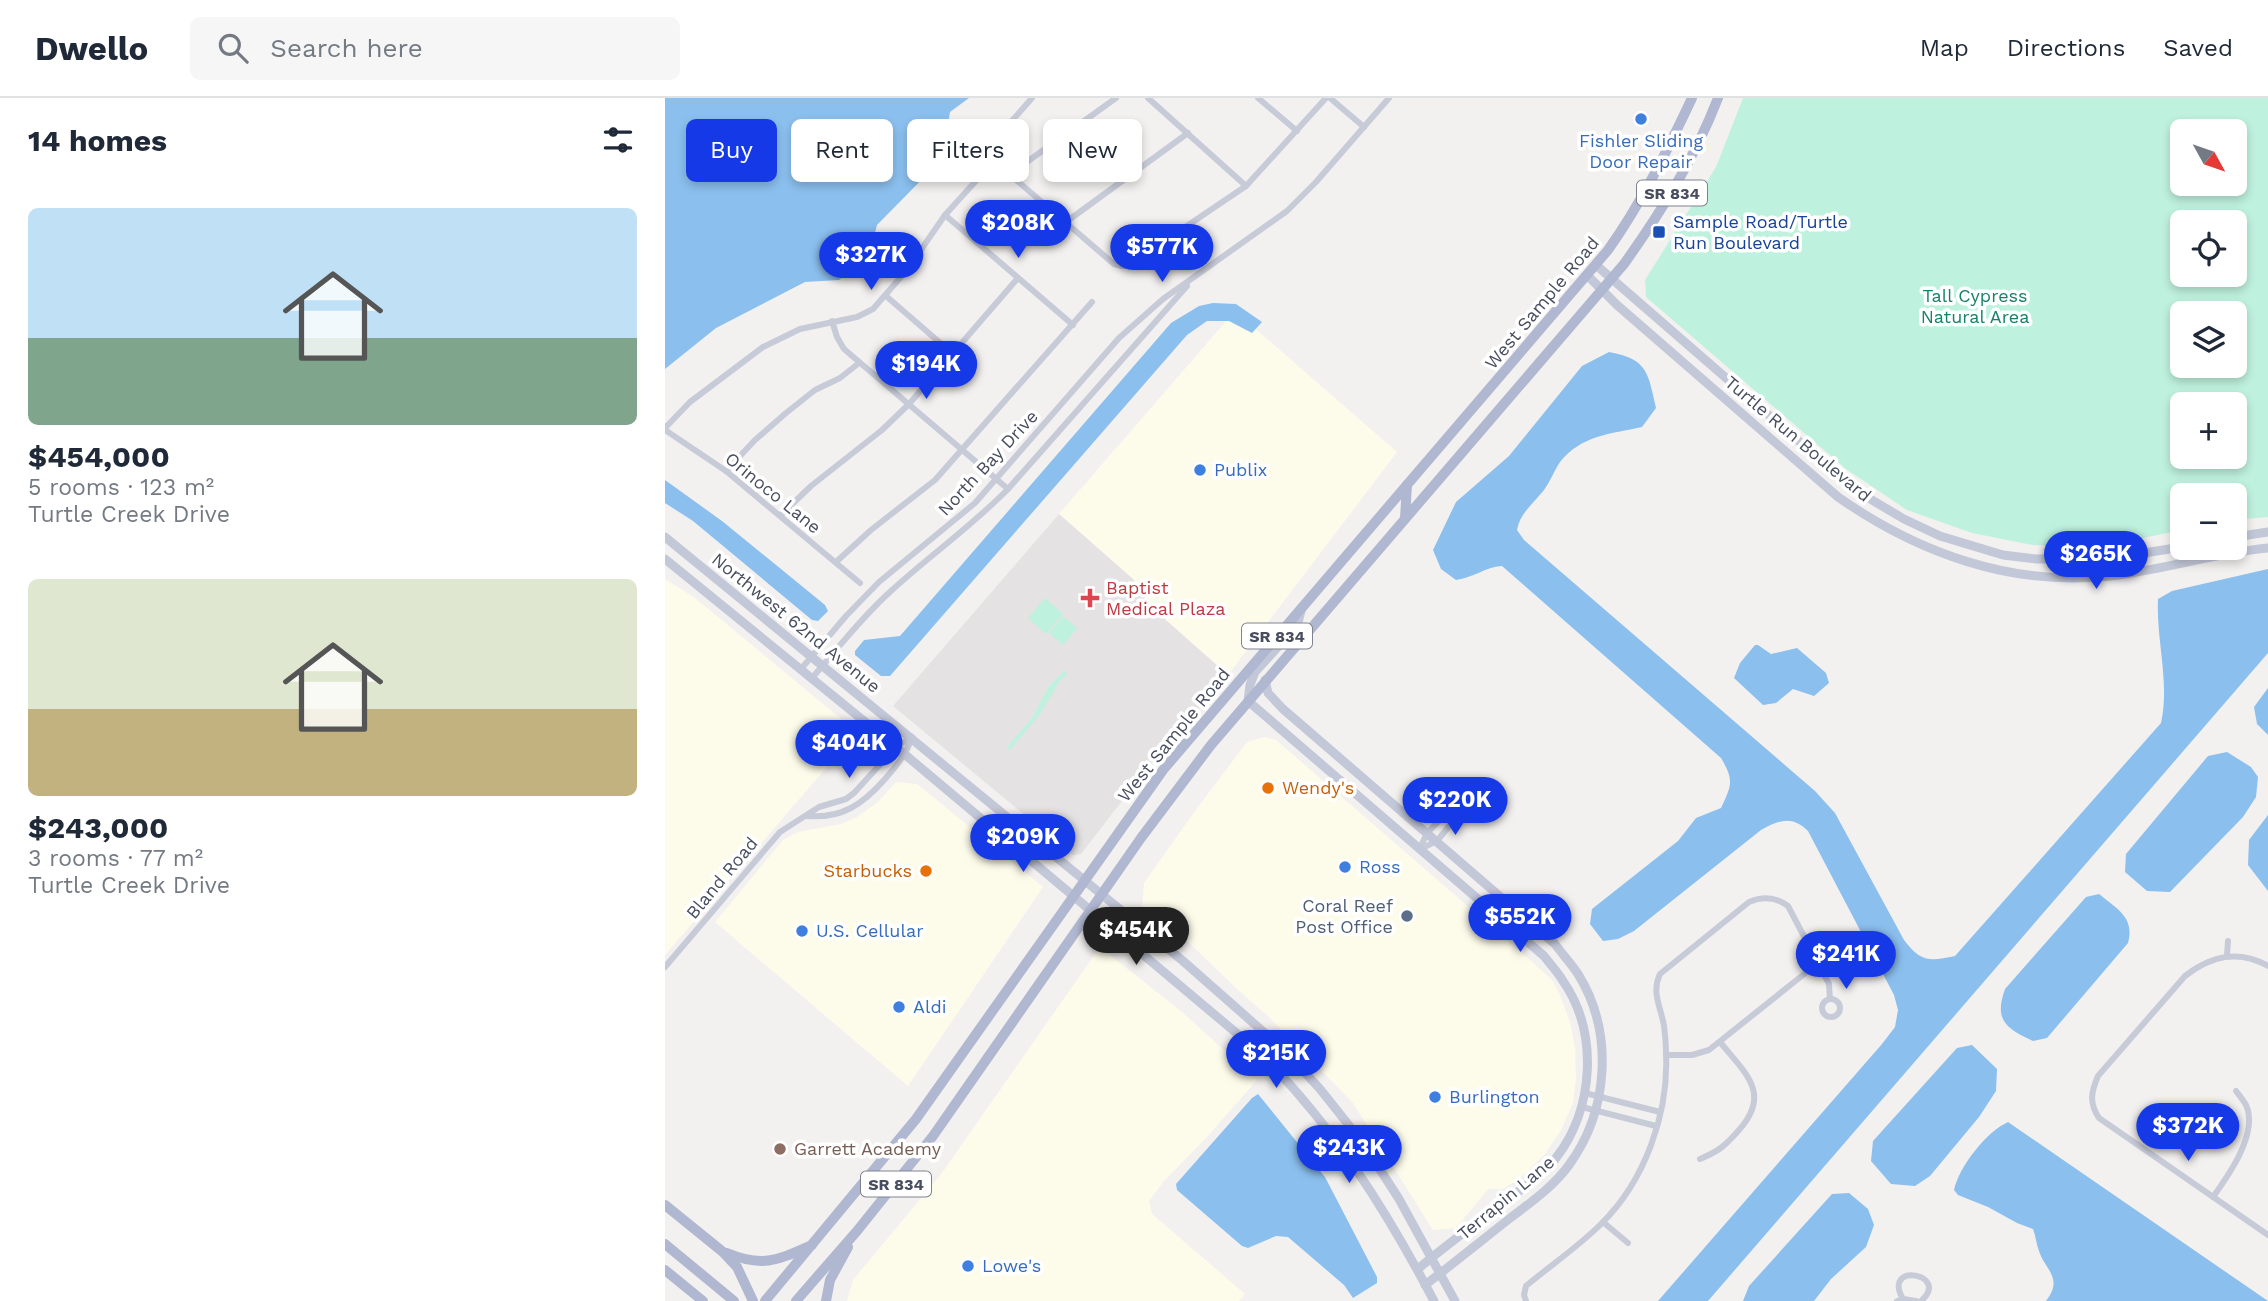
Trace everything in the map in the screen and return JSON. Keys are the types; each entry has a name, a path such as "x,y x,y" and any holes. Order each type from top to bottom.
{"main road":[{"name":"West Sample Road","path":"765,1301 916,1119 1163,770 1588,276 1634,213 1661,165 1692,98"},
{"name":"West Sample Road","path":"796,1301 857,1231 948,1117 1175,791 1265,680 1612,279 1655,220 1676,185 1718,98"},
{"path":"1405,519 1407,485"},
{"path":"665,1205 723,1252 737,1267 753,1301"},
{"path":"826,1301 830,1280 857,1231"},
{"path":"723,1252 742,1259 767,1262 815,1243"},
{"path":"665,1244 734,1301"},
{"path":"665,1270 703,1301"}],"street":[{"path":"1014,119 1032,98"},
{"path":"1029,160 1116,98"},
{"path":"1148,98 1247,186"},
{"path":"1258,98 1297,131"},
{"path":"1019,182 1114,264 1122,267 1247,186 1328,98 1364,127"},
{"name":"North Bay Drive","path":"801,669 846,616 891,572 975,503 1119,338 1145,313 1287,211 1389,98"},
{"path":"1066,222 1188,133"},
{"path":"665,429 690,402 763,347 800,329 857,317 873,309 886,296 945,215 975,182"},
{"path":"945,215 1073,325"},
{"name":"Turtle Run Boulevard","path":"1596,265 1855,490 1928,531 2003,555 2036,559 2112,558 2170,549"},
{"name":"Turtle Run Boulevard","path":"1588,276 1838,497 1875,521 1930,549 1985,568 2043,578 2109,576 2268,548"},
{"name":"North Bay Drive","path":"812,678 858,624 901,582 987,511 1196,277"},
{"path":"781,515 811,486 883,430 909,404 1018,278"},
{"path":"886,296 953,354"},
{"path":"836,562 871,530 935,480 1092,302"},
{"path":"832,321 844,349 1008,489"},
{"path":"726,471 755,440 786,413 815,390 839,378 859,363"},
{"name":"Orinoco Lane","path":"665,429 726,471 860,583"},
{"path":"2247,535 2268,532"},
{"name":"Northwest 62nd Avenue","path":"665,537 912,737 1271,1037 1321,1089 1363,1143 1399,1199 1455,1301"},
{"name":"Northwest 62nd Avenue","path":"665,558 906,755 1259,1052 1313,1109 1339,1144 1418,1269 1434,1301"},
{"path":"891,572 901,582"},
{"path":"1248,701 1255,672 1297,626 1303,606"},
{"name":"Terrapin Lane","path":"1265,680 1272,699 1555,944 1578,974 1601,1035 1603,1065 1596,1111 1584,1142 1568,1167 1543,1192 1425,1285"},
{"name":"Terrapin Lane","path":"1248,701 1544,956 1565,983 1579,1012 1586,1036 1585,1093 1570,1135 1556,1158 1540,1175 1418,1269"},
{"name":"Bland Road","path":"665,967 780,832 820,807 846,799 896,747 912,737"},
{"name":"Bland Road","path":"807,816 839,814 871,795 906,755 912,737"},
{"path":"1420,849 1427,833 1451,809"},
{"path":"1420,849 1437,841 1458,815"},
{"path":"1526,1301 1526,1286 1604,1222 1639,1172 1656,1126 1665,1083 1664,1025 1655,991 1660,974 1749,902 1758,898 1774,899 1788,906 1829,984 1830,999"},
{"path":"2227,955 2228,941"},
{"path":"2268,965 2245,957 2227,955 2211,959 2185,976 2098,1076 2092,1090 2091,1103 2099,1118 2268,1235"},
{"path":"1666,1055 1692,1055 1709,1049 1818,963"},
{"path":"1259,1052 1271,1037"},
{"path":"1700,1159 1722,1150 1754,1110 1755,1089 1750,1079 1720,1042"},
{"path":"2213,1197 2241,1153 2246,1134 2247,1107 2236,1091"},
{"path":"1585,1093 1660,1112"},
{"path":"1581,1107 1656,1126"},
{"path":"1339,1144 1353,1147 1363,1143"},
{"path":"1514,1215 1538,1189 1540,1175"},
{"path":"1604,1222 1628,1243"},
{"path":"1920,1275 1926,1281 1929,1289 1926,1297 1919,1301 1900,1300 1900,1284 1905,1277 1920,1275"}],"shaded area":[{"path":"1235,311 1397,452 1228,675 1150,606 1133,579 1059,514"},
{"path":"1059,514 1133,579 1150,606 1228,675 1160,752 1081,854 1073,855 893,706"},
{"path":"665,579 695,598 857,732 665,955"},
{"path":"1265,737 1276,740 1531,961 1552,980 1560,995 1570,1022 1575,1047 1576,1078 1573,1103 1561,1130 1545,1154 1520,1178 1503,1189 1488,1189 1456,1228 1433,1230 1353,1103 1268,1016 1181,935 1142,907 1144,883 1195,811 1247,742"},
{"path":"896,782 917,784 1043,887 908,1086 715,922 783,840 798,832 841,824 857,817 878,802"},
{"path":"1100,947 1182,1012 1257,1080 1164,1181 1149,1201 1152,1214 1245,1294 1239,1301 847,1301 853,1280 942,1173"}],"green space":[{"name":"Tall Cypress Natural Area","path":"1743,98 2268,98 2268,517 2247,519 2247,483 2170,483 2170,532 2123,542 2078,546 2032,545 1972,533 1907,510 1846,469 1646,297 1645,280 1716,167"},
{"path":"1045,598 1063,614 1046,634 1028,618"},
{"path":"1063,616 1077,628 1063,645 1049,633"},
{"path":"1065,670 1067,674 1059,682 1040,714 1011,749 1008,749 1032,718 1049,686"}],"water":[{"path":"665,98 969,98 950,112 949,119 907,119 907,182 919,182 877,225 869,257 839,280 805,282 716,328 665,369"},
{"path":"1213,303 1236,304 1262,322 1252,333 1229,321 1207,321 1187,335 890,676 881,676 855,655 864,640 900,636 1171,323 1199,306"},
{"path":"1609,352 1639,364 1648,377 1656,408 1642,427 1597,437 1569,453 1524,514 1517,530 1524,540 1815,791 1835,813 1904,940 1925,958 1955,956 2161,723 2164,693 2158,599 2172,591 2268,569 2268,653 1708,1301 1658,1301 1882,1044 1895,1027 1898,1010 1894,995 1808,831 1791,821 1780,822 1761,830 1634,931 1618,939 1603,941 1590,924 1592,909 1678,841 1696,818 1721,808 1730,783 1728,772 1721,758 1502,566 1456,580 1441,569 1433,550 1456,502 1509,456 1582,366"},
{"path":"665,480 722,521 825,605 828,611 818,621 812,620 693,521 665,503"},
{"path":"1755,645 1771,654 1797,648 1826,673 1829,683 1814,696 1793,689 1776,703 1763,705 1734,678 1740,663"},
{"path":"2268,688 2268,735 2257,724 2254,707"},
{"path":"2227,752 2251,767 2258,777 2256,797 2243,817 2170,892 2147,891 2125,872 2126,854 2208,756"},
{"path":"2268,815 2268,891 2248,865 2249,840"},
{"path":"2099,894 2127,920 2130,934 2128,943 2047,1038 2033,1041 2015,1032 2004,1022 2002,1016 2005,989 2086,897"},
{"path":"1972,1045 1997,1069 1996,1091 1979,1117 1930,1176 1915,1186 1891,1184 1871,1161 1873,1141 1957,1048"},
{"path":"1258,1094 1325,1177 1377,1277 1377,1283 1353,1298 1344,1285 1288,1237 1276,1236 1248,1248 1242,1246 1177,1190 1176,1184"},
{"path":"2008,1122 2268,1301 2046,1301 2051,1293 2053,1280 2039,1251 2033,1229 1958,1195 1954,1190 1961,1171 1975,1151 1991,1134"},
{"path":"1849,1193 1868,1209 1874,1225 1866,1247 1831,1279 1814,1301 1743,1301 1749,1286 1832,1194"}],"place":[{"name":"Fishler Sliding Door Repair","path":"1641,119"},
{"name":"Sample Road/Turtle Run Boulevard","path":"1659,232"},
{"name":"Publix","path":"1200,470"},
{"name":"Baptist Medical Plaza","path":"1090,598"},
{"name":"Wendy's","path":"1268,788"},
{"name":"Ross","path":"1345,867"},
{"name":"Starbucks","path":"926,871"},
{"name":"Coral Reef Post Office","path":"1407,916"},
{"name":"U.S. Cellular","path":"802,931"},
{"name":"Aldi","path":"899,1007"},
{"name":"Burlington","path":"1435,1097"},
{"name":"Garrett Academy","path":"780,1149"},
{"name":"Lowe's","path":"968,1266"}]}
